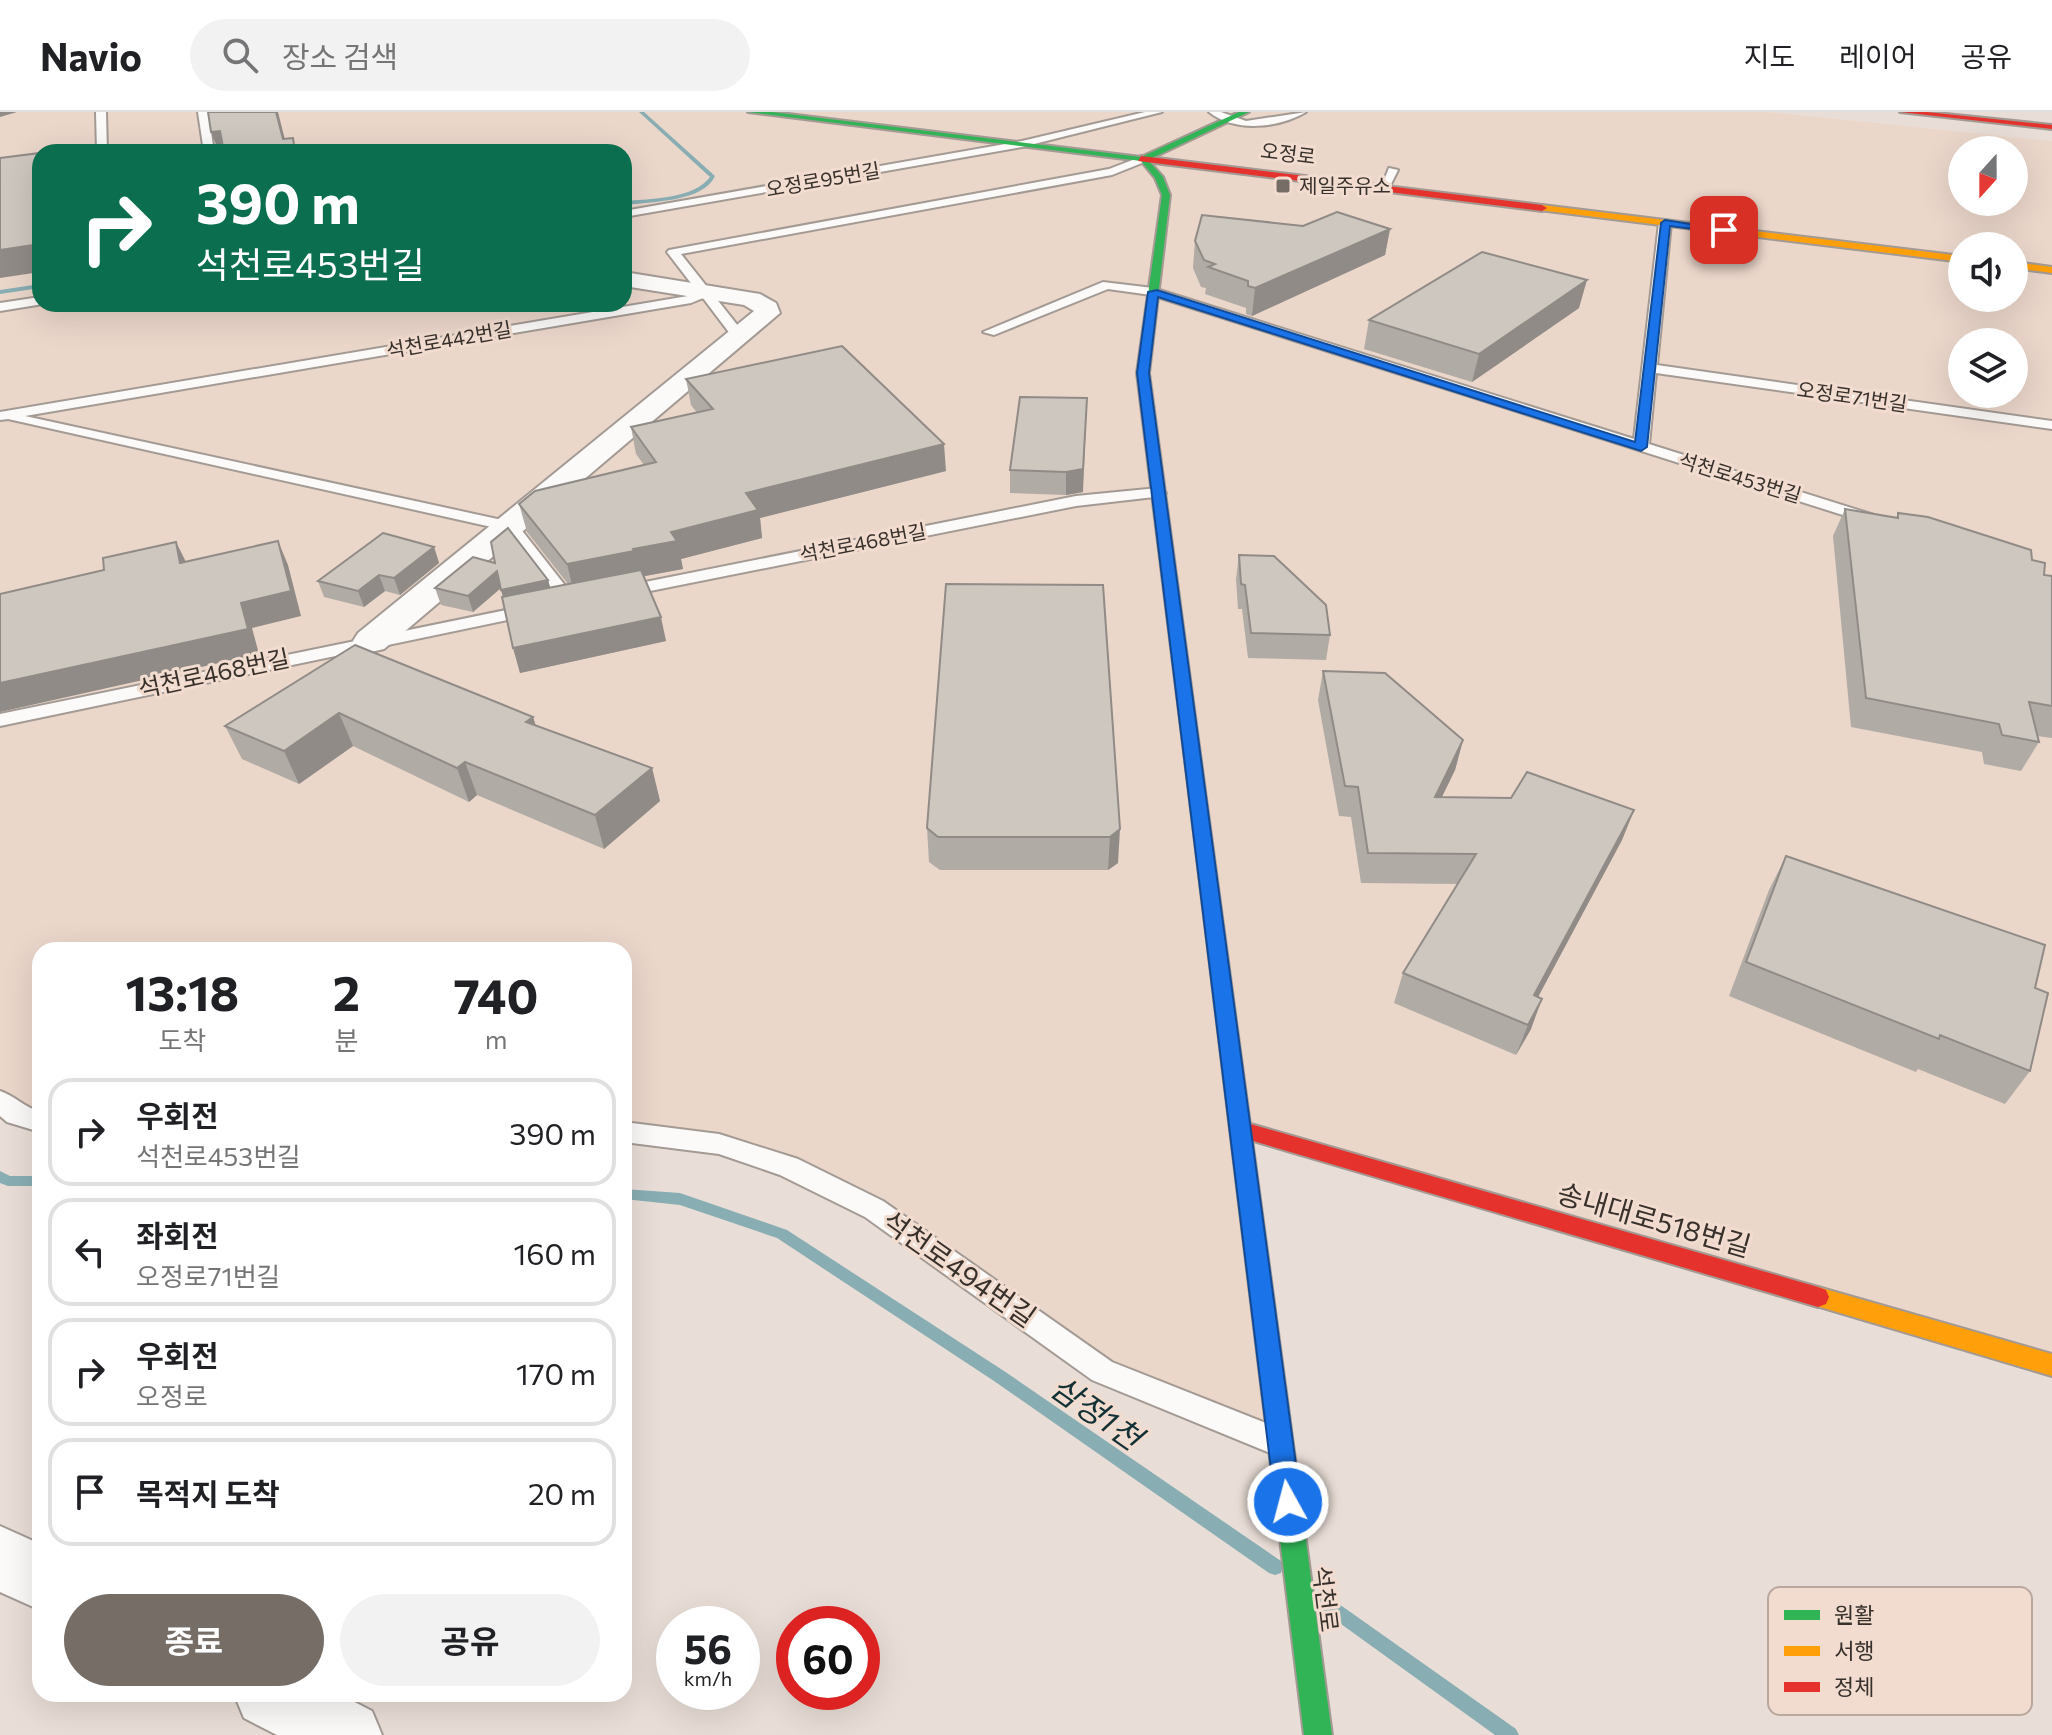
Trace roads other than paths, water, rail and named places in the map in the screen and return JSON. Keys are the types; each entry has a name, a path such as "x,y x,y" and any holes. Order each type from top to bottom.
{"main road":[{"name":"오정로","path":"752,112 1948,257"},
{"path":"1143,159 1219,116 1245,112"},
{"path":"1904,112 2052,127"},
{"path":"2041,112 2052,113"},
{"name":"석천로","path":"1143,159 1159,177 1166,195 1143,373 1318,1735"},
{"path":"2028,267 2052,270"},
{"name":"송내대로518번길","path":"1240,1129 2052,1365"}],"street":[{"path":"371,641 767,313 767,308 751,299 632,280"},
{"path":"0,1558 32,1574"},
{"path":"284,1702 348,1735"}],"lane":[{"path":"101,112 102,144"},
{"path":"203,112 208,144"},
{"name":"오정로95번길","path":"632,213 1022,144 1084,125 1157,112"},
{"path":"1219,116 1254,126 1301,112"},
{"path":"739,336 673,252 1112,172 1143,159"},
{"path":"1384,188 1393,170"},
{"path":"1641,447 1665,223"},
{"name":"석천로453번길","path":"989,332 1107,285 1153,292 1884,523"},
{"name":"석천로442번길","path":"632,309 691,299 704,292"},
{"path":"0,307 32,302"},
{"name":"석천로442번길","path":"1,416 614,312"},
{"name":"오정로71번길","path":"1651,368 2052,425"},
{"path":"1,416 510,526 584,599"},
{"name":"석천로468번길","path":"0,720 371,641 1076,501 1158,493"},
{"path":"0,1101 16,1115 32,1120"},
{"name":"석천로494번길","path":"632,1133 719,1144 789,1167 874,1209 1102,1371 1280,1443"}],"waterway":[{"path":"632,202 687,194 699,190 713,177 641,112"},
{"path":"0,292 32,287"},
{"name":"삼정1천","path":"0,1176 8,1181 32,1181"},
{"name":"삼정1천","path":"632,1195 680,1199 782,1234 999,1376 1275,1567"},
{"name":"삼정1천","path":"1322,1600 1510,1735"}],"place":[{"name":"제일주유소","path":"1283,186"}]}
